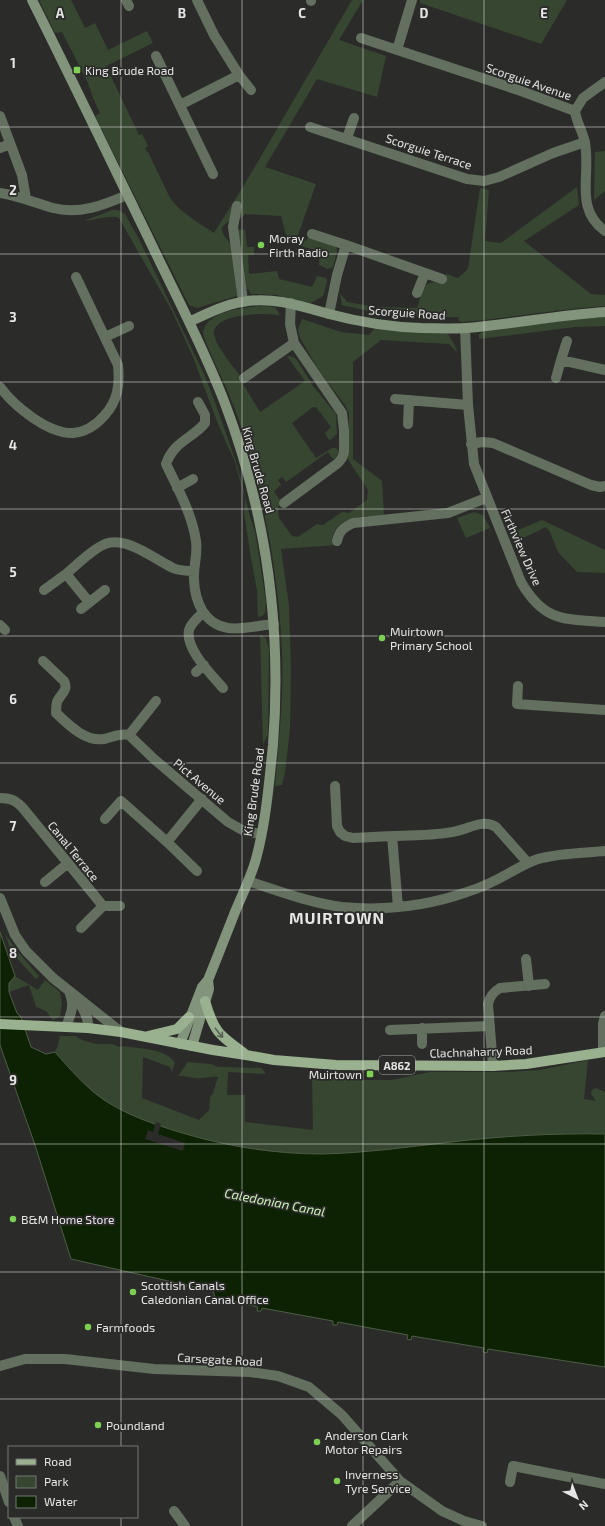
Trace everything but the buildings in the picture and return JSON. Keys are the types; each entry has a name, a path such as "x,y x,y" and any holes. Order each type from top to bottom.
{"main road":[{"path":"205,1001 211,1021 218,1033 246,1055"},
{"path":"145,1037 177,1029 189,1017"},
{"name":"A862","path":"0,1024 88,1028 121,1032 192,1046"},
{"name":"Clachnaharry Road","path":"192,1046 274,1060 336,1065 493,1066 526,1064 604,1052"}],"street":[{"name":"King Brude Road","path":"32,0 214,376 244,459 256,504 265,548 276,655 274,726 268,792 261,834 256,858 248,881 208,980 202,987 189,1017 180,1044"},
{"path":"197,0 214,35 239,75 251,90"},
{"path":"397,50 412,0"},
{"name":"Scorguie Avenue","path":"361,38 575,110 577,122 585,142 587,208 592,219 605,231"},
{"path":"156,56 213,174"},
{"path":"180,105 239,75"},
{"path":"575,110 584,98 605,82"},
{"path":"0,116 22,175 26,199"},
{"path":"347,138 354,118"},
{"name":"Scorguie Terrace","path":"310,127 467,178 484,181 499,177 585,142"},
{"path":"0,148 10,144"},
{"path":"0,193 66,210 81,210 95,207 127,195"},
{"path":"237,206 232,227 243,301"},
{"path":"312,234 442,279"},
{"path":"329,314 337,275 346,245"},
{"path":"417,293 425,273"},
{"path":"0,387 15,403 40,422 59,431 73,433 86,430 100,422 110,410 117,395 119,378 118,365 76,277"},
{"name":"Scorguie Road","path":"189,322 224,307 243,301 266,300 291,303 361,321 390,326 419,328 465,328 574,314 605,312"},
{"path":"284,503 338,463 344,452 342,413 294,343 290,324 291,303"},
{"path":"105,337 129,326"},
{"name":"Firthview Drive","path":"465,328 468,405 474,464 486,498 521,582 527,593 543,610 561,618 605,622"},
{"path":"556,378 566,341"},
{"path":"244,378 294,343"},
{"path":"561,360 605,370"},
{"path":"395,399 468,405"},
{"path":"408,424 409,400"},
{"path":"198,402 205,415 205,423 180,443 168,458 166,464 188,512 196,540 196,560 194,572 195,588 199,605 202,613 209,619 228,628 274,624"},
{"path":"471,444 482,442 493,443 591,485 600,487 605,486"},
{"path":"177,488 193,479"},
{"path":"337,541 339,533 353,523 448,513 486,498"},
{"path":"44,590 96,550 111,542 129,545 173,568 182,571 194,572"},
{"path":"66,574 90,602"},
{"path":"81,609 105,590"},
{"path":"202,613 195,620 190,629 190,646 200,668 223,688"},
{"path":"43,661 64,681 66,685 65,691 57,702 56,713 68,725 90,738 103,739 123,734 129,735 156,701"},
{"path":"518,686 517,704 605,710"},
{"name":"Pict Avenue","path":"129,735 154,759 236,828 261,834"},
{"path":"335,786 337,826 340,832 345,836 353,838 455,832 484,823 496,827 528,863"},
{"name":"Canal Terrace","path":"0,798 15,800 22,807 67,864 103,906"},
{"path":"167,842 202,799"},
{"path":"105,819 121,802 167,842 197,871"},
{"path":"392,836 398,907"},
{"path":"248,881 313,901 341,907 398,907 446,899 468,892 541,858 605,851"},
{"path":"45,882 67,864"},
{"path":"0,898 15,935 39,966 121,1032"},
{"path":"81,928 103,906 120,906"},
{"path":"526,958 529,986"},
{"name":"King Brude Road","path":"192,1046 209,989 208,980"},
{"path":"493,1066 488,1004 490,997 494,991 500,988 545,984"},
{"path":"66,1027 72,1011 73,1001 69,990"},
{"path":"69,990 85,1013 88,1021 88,1028"},
{"name":"Clachnaharry Road","path":"604,1052 603,1024 605,1016"},
{"path":"390,1030 490,1026"},
{"path":"422,1028 422,1044"},
{"name":"Carsegate Road","path":"0,1366 25,1359 65,1359 154,1369 250,1372 278,1376 309,1387 342,1415 400,1481 442,1511 464,1522 482,1526"},
{"path":"510,1482 513,1466 605,1484"},
{"path":"0,1476 8,1499"},
{"path":"352,1526 400,1481"},
{"path":"174,1511 185,1526"}],"green space":[{"path":"39,0 71,0 85,28 95,23 108,50 147,31 153,43 106,66 139,135 142,134 148,146 145,148 170,198 185,213 214,233 243,187 352,0 363,0 339,40 386,56 377,97 317,79 265,167 316,184 297,238 306,241 308,237 336,246 337,252 333,267 328,269 319,265 320,252 289,242 281,216 245,214 239,220 230,220 222,227 223,233 229,241 232,249 237,296 197,308 189,305 95,116 100,113 88,83 62,32 55,33"},
{"path":"420,0 567,0 541,44 420,3"},
{"path":"605,151 605,191 594,200 595,152"},
{"path":"577,187 579,205 524,241 591,294 605,295 605,306 462,322 459,321 458,317 377,313 342,305 340,293 347,302 376,307 417,308 422,292 427,285 436,282 442,284 446,274 458,278 468,269 480,188 489,190 485,241 501,243"},
{"path":"112,210 118,210 125,214 139,239 204,374 215,402 238,468 255,531 266,601 265,613 262,616 258,617 257,590 244,513 245,499 235,462 218,424 193,357 172,311 119,218 107,217 84,221"},
{"path":"236,229 245,230 247,247 254,247 254,255 248,255 249,274 277,271 279,279 312,287 317,276 326,278 327,282 323,296 311,303 276,295 251,294 248,289 244,289"},
{"path":"263,306 276,308 280,316 253,314 231,318 222,321 216,326 214,333 215,338 226,358 245,382 243,384 260,412 305,381 287,356 293,357 297,360 313,386 336,414 337,434 330,440 325,433 331,427 316,407 313,407 292,423 316,458 332,448 336,448 339,451 335,459 332,458 328,452 286,482 282,477 278,480 281,485 274,491 282,504 278,507 279,518 292,536 298,537 317,524 323,525 342,512 349,513 367,500 368,490 347,458 349,444 349,413 345,405 320,372 300,338 298,330 302,319 341,332 369,335 374,329 448,334 457,352 449,344 381,340 353,362 353,459 382,481 384,516 352,518 345,521 339,525 332,539 336,545 281,549 289,606 291,671 290,729 282,785 275,786 281,718 282,650 281,625 272,552 262,503 245,439 231,400 203,334 205,326 210,320 218,315 237,309"},
{"path":"605,317 605,326 575,327 479,339 479,334 482,332 558,321"},
{"path":"474,512 483,515 490,528 466,538 457,518"},
{"path":"542,520 605,550 605,573 577,572 558,552 550,532 546,527 513,543 509,534"},
{"path":"260,634 266,639 269,649 268,734 263,744"},
{"path":"5,934 18,952 39,976 36,979 12,953"},
{"path":"15,976 38,990 45,980 60,992 62,1004 60,1016 53,1020 46,1011 36,1007 29,985 9,992 9,983"},
{"path":"60,1036 75,1036 82,1040 96,1044 111,1044 120,1047 123,1046 152,1050 165,1054 175,1063 172,1072 170,1067 143,1057 142,1098 199,1120 209,1110 210,1097 213,1093 218,1077 193,1078 178,1076 188,1062 211,1064 218,1067 261,1068 265,1074 228,1072 227,1095 245,1095 245,1122 313,1130 312,1073 350,1080 392,1080 430,1072 507,1072 540,1070 588,1060 584,1099 596,1101 591,1094 592,1090 596,1088 605,1092 605,1134 509,1137 370,1151 322,1154 285,1153 232,1145 196,1137 140,1119 104,1100 84,1084 55,1052"}],"water":[{"name":"Caledonian Canal","path":"0,932 15,976 9,983 9,992 17,1013 21,1017 31,1047 46,1054 55,1052 84,1084 104,1100 131,1115 160,1126 196,1137 232,1145 267,1151 304,1154 370,1151 509,1137 605,1134 605,1367 488,1349 487,1353 483,1352 484,1348 412,1336 411,1340 407,1339 408,1335 338,1322 337,1325 333,1325 333,1321 262,1308 261,1311 257,1311 258,1307 215,1297 213,1291 71,1259 35,1145 0,1045"}],"pier":[{"path":"156,1122 161,1124 158,1134 185,1143 183,1151 145,1139 148,1130 153,1132"}],"place":[{"name":"King Brude Road","path":"77,70"},
{"name":"Moray Firth Radio","path":"261,245"},
{"name":"Muirtown Primary School","path":"382,638"},
{"name":"Muirtown","path":"370,1074"},
{"name":"B&M Home Store","path":"13,1219"},
{"name":"Scottish Canals Caledonian Canal Office","path":"133,1292"},
{"name":"Farmfoods","path":"88,1327"},
{"name":"Poundland","path":"98,1425"},
{"name":"Anderson Clark Motor Repairs","path":"317,1442"},
{"name":"Inverness Tyre Service","path":"337,1481"}],"district":[{"name":"MUIRTOWN","path":"337,917"}]}
